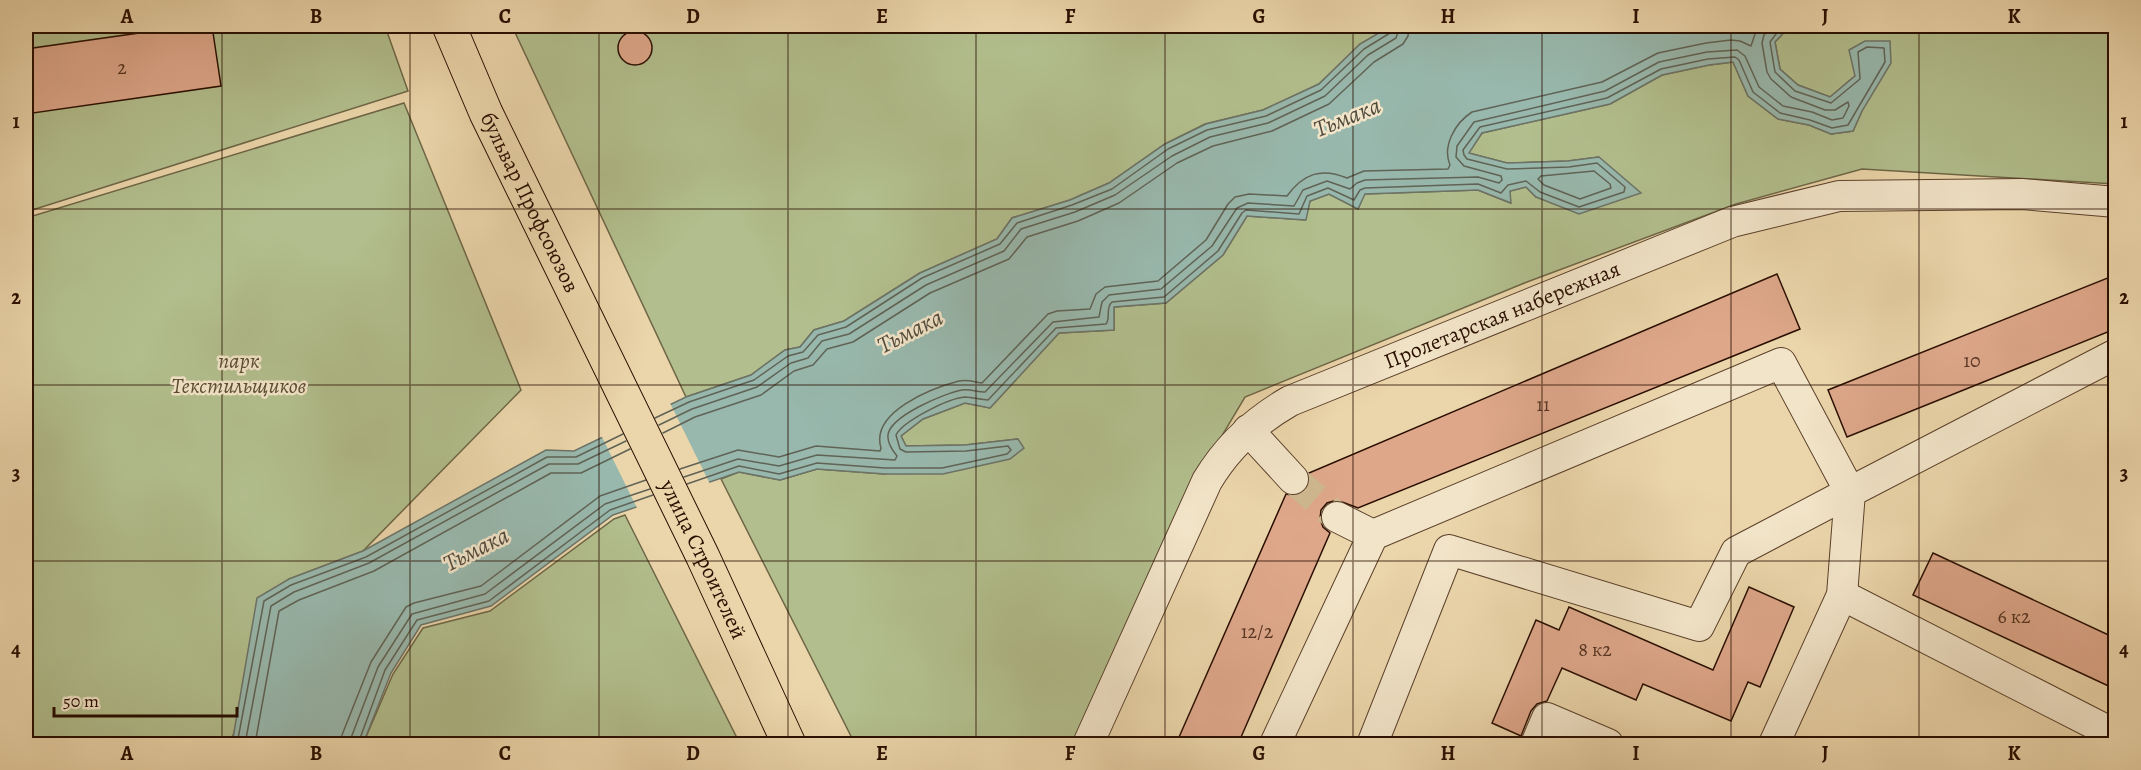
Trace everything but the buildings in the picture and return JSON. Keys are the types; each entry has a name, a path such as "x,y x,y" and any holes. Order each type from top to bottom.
{"main road":[{"name":"бульвар Профсоюзов","path":"449,26 486,113 615,374"},
{"name":"улица Строителей","path":"615,374 703,557 775,729 789,744"}],"street":[{"name":"Пролетарская набережная","path":"1088,744 1207,481 1229,449 1248,430 1273,410 1301,395 1585,283 1732,222 1839,196 2022,194 2115,202"},
{"path":"1375,744 1449,550 1699,626 1736,552 2115,354"},
{"path":"1275,744 1373,535 1780,363 1850,492 1842,595 1774,744"},
{"path":"1248,430 1293,479"},
{"path":"1337,517 1373,535"},
{"path":"1842,595 2115,735"},
{"path":"1536,744 1547,718 1608,744"}],"green space":[{"path":"26,26 385,26 408,91 26,212"},
{"path":"512,26 1391,26 1360,44 1319,84 1263,110 1205,124 1165,144 1109,183 1070,200 1012,218 997,239 920,273 844,321 814,330 800,347 785,350 751,375 686,397"},
{"path":"1790,26 2115,26 2115,184 1862,169 1736,204 1527,282 1245,397 1199,474 1074,744 855,744 721,479 739,472 780,480 817,469 885,474 1018,439 965,445 906,446 901,436 923,419 965,403 990,408 1059,333 1114,330 1114,307 1166,303 1223,255 1247,216 1305,220 1310,201 1329,194 1358,209 1364,194 1478,190 1510,203 1510,191 1526,187 1536,197 1599,157 1568,161 1507,163 1468,153 1482,133 1610,104 1662,75 1733,62 1748,96 1778,119 1809,125 1831,134 1853,131 1862,111 1855,76 1830,97 1798,85 1780,69 1775,42"},
{"name":"парк Текстильщиков","path":"404,103 521,390 363,551 289,579 230,744 26,744 26,218"},
{"path":"625,515 740,744 363,744 393,674 423,628 490,611 614,519"}],"water":[{"name":"Тьмака","path":"1391,26 1790,26 1775,42 1780,69 1798,85 1830,97 1855,76 1849,50 1865,41 1890,41 1891,63 1862,111 1853,131 1831,134 1809,125 1778,119 1748,96 1733,62 1662,75 1610,104 1482,133 1469,153 1507,163 1568,161 1599,157 1641,193 1579,214 1536,197 1526,187 1510,191 1511,203 1478,190 1365,194 1358,209 1329,194 1310,201 1306,220 1247,216 1223,255 1166,303 1114,307 1114,330 1059,333 990,408 965,403 923,419 901,436 906,446 965,445 1018,439 1024,448 1010,459 943,474 885,474 817,469 780,480 739,472 613,515 491,606 421,625 391,673 363,744 230,744 233,738 257,598 289,579 363,551 546,450 574,451 686,397 751,375 785,350 800,347 814,330 844,321 920,273 997,239 1012,218 1070,200 1109,183 1165,144 1206,124 1263,110 1319,84 1360,44"}],"pier":[{"path":"669,401 711,486 638,510 601,435"}],"tunnel":[{"path":"1293,479 1337,517"}]}
